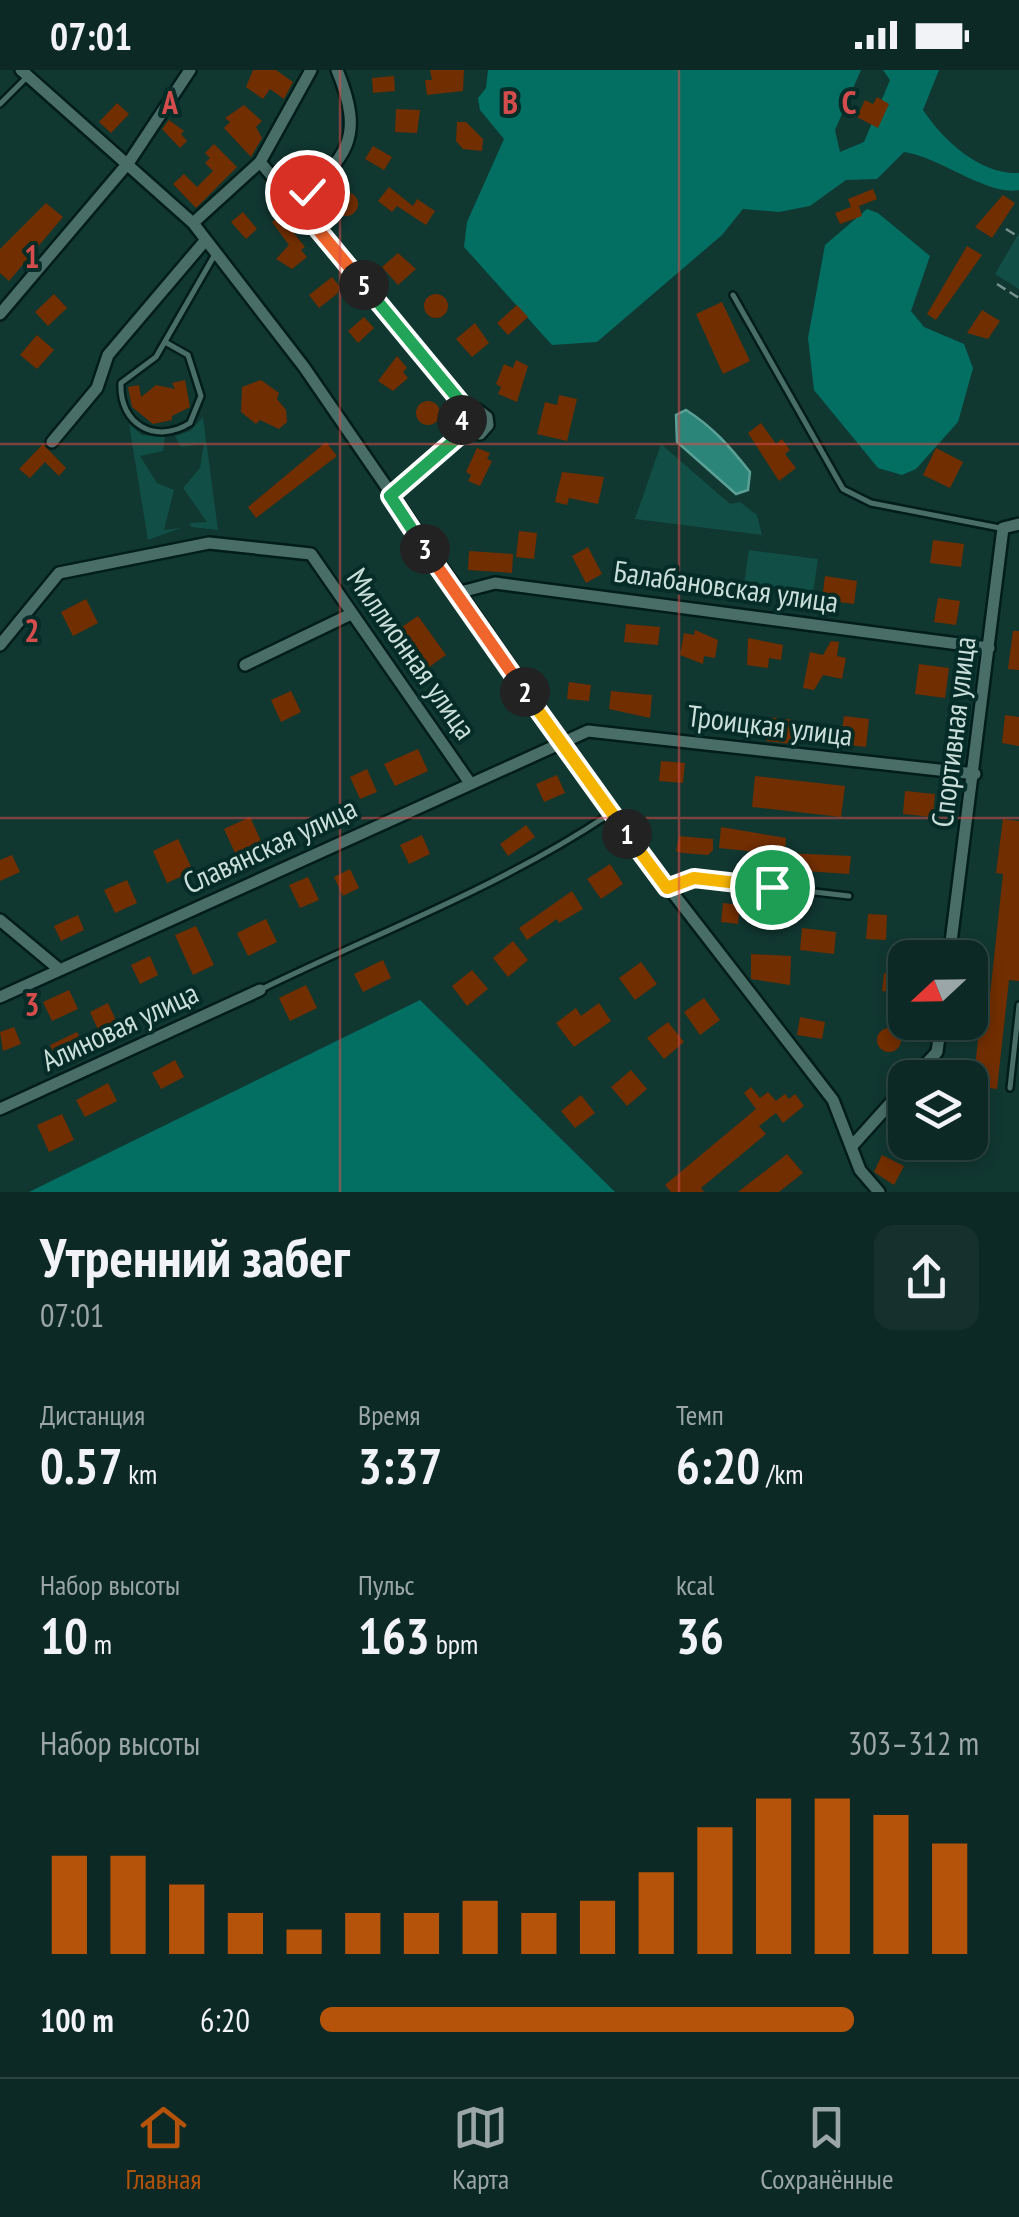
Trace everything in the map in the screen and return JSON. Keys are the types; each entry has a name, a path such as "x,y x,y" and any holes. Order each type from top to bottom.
{"street":[{"path":"0,314 129,162 190,70"},
{"path":"193,223 260,162 311,70"},
{"path":"295,202 338,158 352,134 352,114 338,70"},
{"path":"25,73 193,223 214,256 304,367 452,588 611,813 833,1100 860,1170 878,1192"},
{"path":"260,162 468,411"},
{"path":"52,442 97,388 108,354 204,242"},
{"path":"465,431 462,421 468,411"},
{"path":"465,431 480,434 488,425 481,411 468,411"},
{"path":"390,496 465,431"},
{"path":"1003,528 1019,524"},
{"name":"Спортивная улица","path":"952,940 1003,528"},
{"name":"Миллионная улица","path":"0,645 59,573 210,544 311,554 470,783"},
{"name":"Балабановская улица","path":"452,588 495,583 990,648"},
{"path":"245,665 351,614"},
{"name":"Троицкая улица","path":"562,742 588,732 974,774"},
{"name":"Славянская улица","path":"0,998 562,742"},
{"path":"0,920 60,970"},
{"name":"Алиновая улица","path":"0,1109 260,990"},
{"path":"852,1146 888,1106"}],"lane":[{"path":"0,104 25,73"},
{"path":"165,342 188,355 201,396 190,423 158,433 141,428 130,419 120,394 121,383 156,356 214,256"},
{"path":"733,294 844,489 871,503 1003,528"},
{"path":"260,990 382,931 474,894 611,813"},
{"path":"667,888 694,878 849,896"},
{"path":"1010,1088 1019,1005"}],"path":[{"path":"1006,229 1019,237"},
{"path":"997,284 1019,298"}],"shaded area":[{"path":"488,70 861,70 835,130 840,152 864,142 890,80 883,70 939,70 923,110 964,154 990,168 1019,173 1019,190 993,187 904,152 877,179 846,180 810,206 779,212 743,209 722,235 597,342 552,345 464,247 467,222 504,139 480,110 478,98 486,88"},
{"path":"867,209 878,213 930,256 911,311 924,327 964,344 973,368 958,422 916,469 902,475 878,468 814,390 808,338 825,245"},
{"path":"1019,233 1019,289 995,274"},
{"path":"686,410 721,438 750,472 748,490 736,494 677,442 676,415"},
{"path":"203,417 218,530 191,527 190,523 207,522 183,488 200,468 204,444 181,447 175,436 190,431"},
{"path":"129,424 142,435 165,437 163,451 140,456 157,483 174,490 164,530 181,528 148,540"},
{"path":"661,444 730,504 740,502 757,515 762,535 635,519"},
{"path":"749,550 818,559 813,593 744,584"},
{"path":"420,1000 615,1192 29,1192"}],"building":[{"path":"253,70 276,70 293,82 284,99 270,89 263,99 246,87"},
{"path":"430,70 464,70 463,91 427,95 425,80 432,80"},
{"path":"394,76 395,91 373,93 372,78"},
{"path":"877,97 889,104 878,128 857,117 865,100 873,104"},
{"path":"117,103 129,114 111,133 99,122"},
{"path":"244,105 262,121 256,127 262,138 251,157 224,128 230,122 225,118"},
{"path":"396,109 420,110 417,133 395,132"},
{"path":"169,120 184,131 181,134 187,141 180,148 162,129"},
{"path":"457,122 466,122 483,139 482,151 463,149 456,141"},
{"path":"214,144 237,167 196,208 173,184 184,174 197,187 213,171 205,163 210,158 205,153"},
{"path":"373,146 392,157 384,170 365,159"},
{"path":"389,187 413,206 417,199 435,211 426,225 397,206 392,212 378,201"},
{"path":"873,189 877,199 859,206 862,216 840,224 835,213 851,207 848,199"},
{"path":"346,192 358,204 346,216 334,204"},
{"path":"1003,195 1015,203 992,238 975,227"},
{"path":"46,203 63,217 9,281 0,273 0,249"},
{"path":"287,209 296,220 289,227 305,247 301,250 307,257 292,269 276,259 289,245 272,222"},
{"path":"243,212 257,229 246,239 231,222"},
{"path":"967,246 982,255 936,320 927,314"},
{"path":"398,253 416,269 398,285 382,267"},
{"path":"332,277 340,287 319,308 309,295"},
{"path":"54,294 67,308 48,326 35,312"},
{"path":"436,294 445,297 445,315 436,318 427,315 424,306 427,297"},
{"path":"722,302 750,361 723,374 696,314"},
{"path":"517,305 528,317 508,335 497,323"},
{"path":"982,310 1000,321 988,339 967,333"},
{"path":"364,317 374,328 358,343 348,331"},
{"path":"475,323 489,343 472,357 456,339"},
{"path":"37,335 54,350 37,369 20,355"},
{"path":"397,356 407,368 403,372 408,378 393,391 378,381"},
{"path":"516,360 528,366 517,402 498,394 501,387 496,384 504,364 513,368"},
{"path":"185,380 190,407 172,416 172,420 153,424 132,407 128,387 139,385 141,397 156,385 175,389 172,383"},
{"path":"261,380 279,393 277,399 286,410 287,422 279,429 260,420 256,424 241,412 242,387"},
{"path":"559,395 577,399 567,441 537,434 545,402 557,405"},
{"path":"428,401 437,404 437,422 428,425 419,422 416,413 419,404"},
{"path":"761,423 776,444 782,439 790,450 785,454 796,468 779,481 748,433"},
{"path":"326,442 337,456 256,518 248,507"},
{"path":"43,444 66,468 59,476 45,462 30,478 19,469"},
{"path":"477,448 490,453 487,459 492,461 480,486 468,481 471,475 466,472"},
{"path":"936,448 963,462 950,488 923,475"},
{"path":"562,472 604,477 598,504 569,498 567,505 555,502"},
{"path":"519,531 537,533 534,559 516,557"},
{"path":"933,540 964,544 961,567 930,563"},
{"path":"588,547 602,574 586,583 572,556"},
{"path":"469,551 513,554 512,573 468,570"},
{"path":"825,576 857,581 854,604 822,600"},
{"path":"938,598 960,601 956,625 934,622"},
{"path":"86,599 98,623 73,636 61,612"},
{"path":"418,616 446,655 422,672 393,633"},
{"path":"626,624 660,627 658,645 624,642"},
{"path":"695,630 718,640 715,658 704,656 703,664 680,655 684,633 694,635"},
{"path":"1013,631 1019,631 1019,670 1008,669"},
{"path":"748,638 783,645 781,660 769,658 768,668 747,665"},
{"path":"831,641 839,642 837,656 846,658 842,679 823,675 814,690 803,688 810,652 823,655"},
{"path":"919,664 949,668 945,698 915,694"},
{"path":"569,682 591,685 589,701 567,699"},
{"path":"291,691 301,712 281,722 271,700"},
{"path":"611,691 652,695 650,718 609,709"},
{"path":"1005,715 1019,717 1019,746 1002,743"},
{"path":"844,716 869,719 866,747 840,744"},
{"path":"768,717 794,720 792,744 766,741"},
{"path":"418,749 428,771 395,786 384,764"},
{"path":"661,761 685,763 683,783 659,781"},
{"path":"367,769 377,792 360,799 350,777"},
{"path":"557,775 565,793 544,802 536,784"},
{"path":"755,776 845,786 841,817 752,807"},
{"path":"905,791 935,794 933,817 903,814"},
{"path":"250,817 261,841 235,853 224,829"},
{"path":"1003,819 1019,821 1019,981 1009,980 997,1089 988,1088 988,1060 976,1060 978,1040 988,1040 988,995 1003,874 996,873"},
{"path":"526,825 535,837 508,856 500,844"},
{"path":"721,827 786,838 785,853 851,856 849,874 790,870 783,867 784,855 719,848"},
{"path":"422,835 430,854 409,864 400,845"},
{"path":"679,836 713,839 713,850 708,855 676,851"},
{"path":"178,839 193,871 167,883 153,851"},
{"path":"12,855 20,872 0,881 0,860"},
{"path":"610,864 623,884 601,899 587,879"},
{"path":"350,869 359,888 343,896 334,877"},
{"path":"308,877 319,900 300,908 289,885"},
{"path":"127,880 137,903 115,913 104,890"},
{"path":"572,891 583,909 559,923 557,919 527,940 519,928"},
{"path":"723,903 740,905 738,924 721,922"},
{"path":"868,914 887,915 886,940 866,939"},
{"path":"78,915 84,930 61,941 54,926"},
{"path":"266,919 277,942 248,956 237,933"},
{"path":"196,926 214,965 193,975 175,935"},
{"path":"802,928 836,932 834,954 800,950"},
{"path":"513,941 528,960 508,977 493,958"},
{"path":"751,954 791,956 790,985 751,979"},
{"path":"150,956 158,975 140,984 131,965"},
{"path":"383,960 391,978 363,992 354,974"},
{"path":"641,962 657,984 635,1000 619,978"},
{"path":"472,970 488,989 467,1006 452,986"},
{"path":"884,973 888,974 888,992 882,991"},
{"path":"306,985 317,1008 290,1021 279,998"},
{"path":"69,990 78,1009 52,1021 43,1002"},
{"path":"704,998 720,1020 700,1035 684,1012"},
{"path":"108,1003 120,1029 102,1038 90,1012"},
{"path":"599,1003 611,1021 574,1047 556,1023 576,1008 581,1016"},
{"path":"800,1017 825,1022 822,1039 797,1035"},
{"path":"668,1022 684,1042 664,1059 647,1038"},
{"path":"14,1027 21,1044 3,1051 0,1032"},
{"path":"888,1028 888,1040 901,1040 893,1051 885,1051 878,1044 878,1036"},
{"path":"77,1032 87,1052 59,1065 50,1045"},
{"path":"175,1060 184,1077 161,1089 152,1073"},
{"path":"631,1070 647,1089 627,1106 611,1087"},
{"path":"108,1083 117,1101 85,1117 76,1100"},
{"path":"751,1087 760,1098 768,1092 776,1101 785,1094 789,1099 795,1094 804,1106 783,1123 776,1113 759,1126 766,1134 701,1188 704,1192 671,1192 665,1185 756,1109 744,1093"},
{"path":"581,1095 595,1113 575,1128 561,1111"},
{"path":"62,1114 74,1140 49,1152 37,1125"},
{"path":"787,1154 803,1173 779,1192 738,1192"},
{"path":"882,1155 904,1166 894,1185 874,1172"}],"route":[{"path":"307,192 295,202 468,411 462,421 465,431 390,496 448,583 667,888 694,878 772,887"}]}
